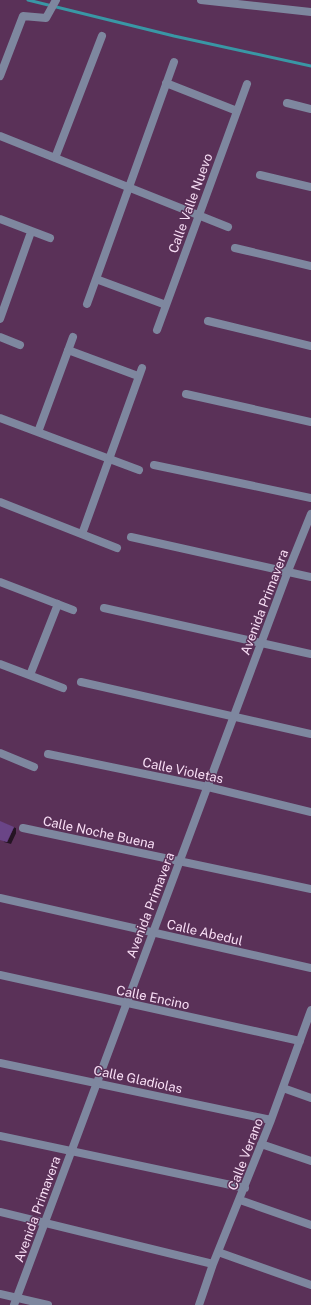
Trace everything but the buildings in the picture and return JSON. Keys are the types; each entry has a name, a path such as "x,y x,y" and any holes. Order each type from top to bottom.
{"street":[{"path":"0,76 23,16 46,18 56,0"},
{"path":"201,0 311,12"},
{"path":"55,158 102,36"},
{"path":"88,304 174,62"},
{"path":"166,83 237,111"},
{"name":"Calle Valle Nuevo","path":"157,330 247,84"},
{"path":"287,103 311,109"},
{"path":"0,136 130,186 228,227"},
{"path":"260,175 311,187"},
{"path":"0,219 50,238"},
{"path":"0,318 31,232"},
{"path":"236,248 311,266"},
{"path":"96,279 166,305"},
{"path":"208,321 311,346"},
{"path":"0,337 20,345"},
{"path":"38,432 73,337"},
{"path":"68,350 140,372 107,459 82,534"},
{"path":"186,394 311,422"},
{"path":"0,418 139,470"},
{"path":"154,465 311,498"},
{"path":"0,502 117,548"},
{"name":"Avenida Primavera","path":"16,1301 125,1003 208,787 288,571 311,514"},
{"path":"131,537 311,577"},
{"path":"0,582 73,610"},
{"path":"30,675 58,604"},
{"path":"104,608 311,654"},
{"path":"0,664 63,688"},
{"path":"81,682 311,734"},
{"path":"0,753 34,767"},
{"name":"Calle Violetas","path":"48,754 208,787 311,812"},
{"name":"Calle Noche Buena","path":"23,828 311,889"},
{"name":"Calle Abedul","path":"0,898 311,968"},
{"name":"Calle Encino","path":"0,975 300,1041"},
{"name":"Calle Verano","path":"199,1305 213,1264 271,1120 311,1010"},
{"name":"Calle Gladiolas","path":"0,1063 271,1120"},
{"path":"283,1088 311,1098"},
{"path":"0,1136 244,1188"},
{"path":"261,1144 311,1162"},
{"path":"240,1200 311,1224"},
{"path":"0,1212 213,1264"},
{"path":"218,1252 311,1285"},
{"path":"0,1294 16,1301 48,1305"}],"waterway":[{"path":"28,0 174,36 311,66"}]}
